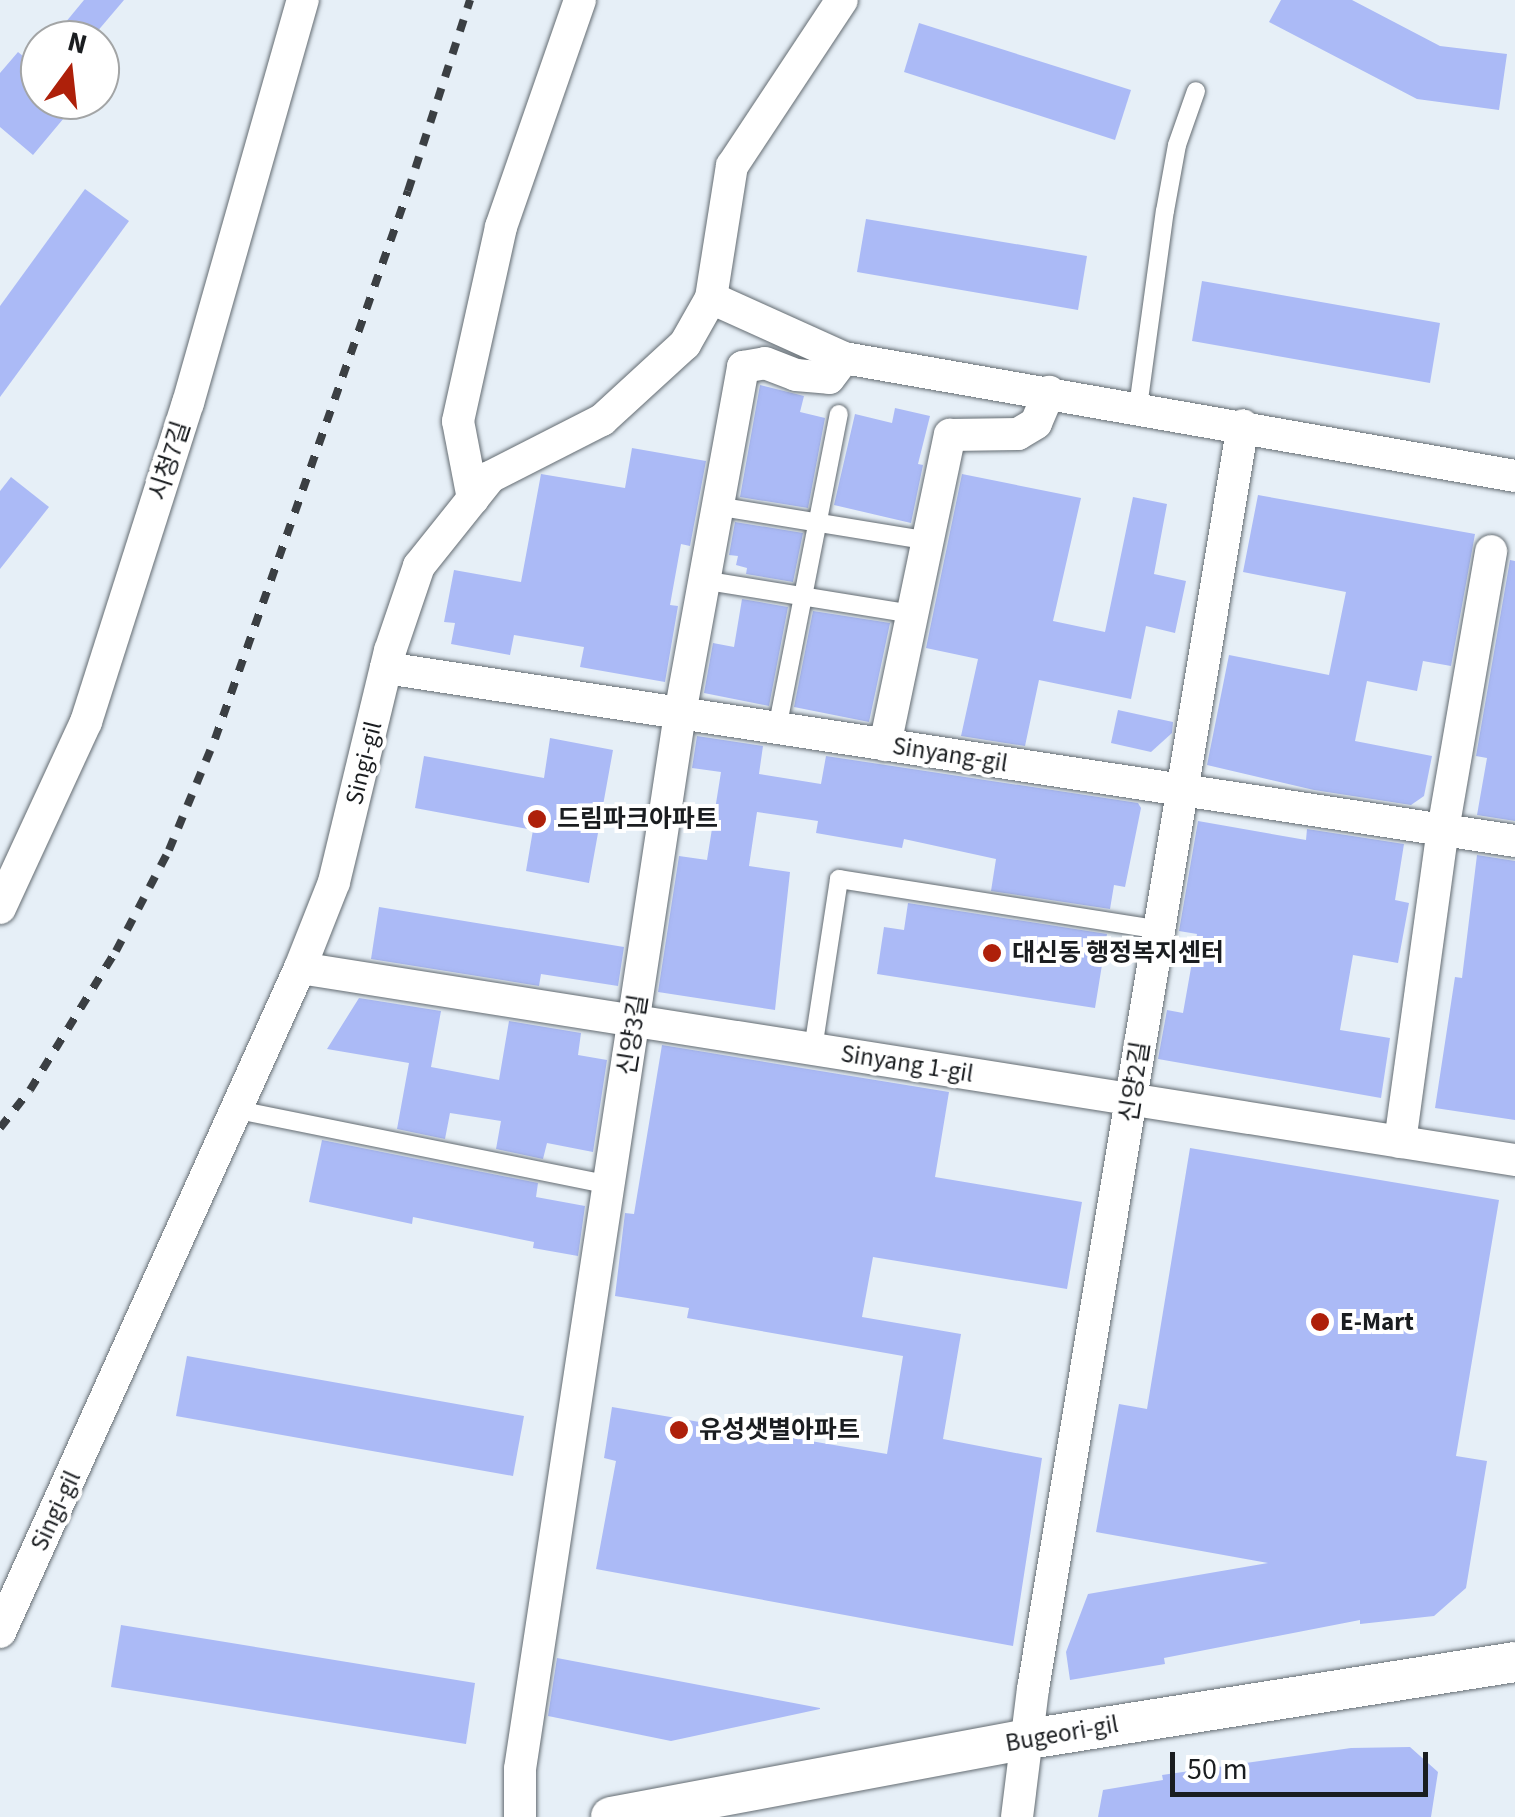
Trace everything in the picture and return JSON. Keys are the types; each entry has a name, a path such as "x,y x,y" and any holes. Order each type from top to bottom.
{"street":[{"name":"시청7길","path":"0,908 12,853 86,722 188,403 303,0"},
{"path":"473,499 458,421 501,227 580,0"},
{"name":"Singi-gil","path":"0,1632 238,1110 334,882 386,668 419,566 490,476 602,420 651,380 685,344 711,298 732,166 842,0"},
{"path":"711,298 844,358 1243,425 1515,476"},
{"name":"신양3길","path":"520,1817 520,1769 680,714 743,367 765,363 796,375 829,378 844,358"},
{"path":"886,745 950,436 1018,434 1036,424 1049,392"},
{"name":"신양2길","path":"1017,1817 1243,425"},
{"path":"1400,1142 1443,830 1491,550"},
{"name":"Sinyang-gil","path":"386,668 1515,842"},
{"name":"Sinyang 1-gil","path":"300,968 1515,1160"},
{"name":"Bugeori-gil","path":"611,1817 1029,1738 1515,1662"}],"lane":[{"path":"1138,408 1168,194 1177,146 1196,91"},
{"path":"777,728 839,414"},
{"path":"716,506 928,541"},
{"path":"702,580 914,614"},
{"path":"813,1049 839,879 1160,930"},
{"path":"238,1110 610,1185"}],"building":[{"path":"84,0 124,0 107,20 68,20"},
{"path":"1281,0 1352,0 1440,46 1507,54 1499,110 1417,99 1269,22"},
{"path":"919,23 1131,90 1115,140 904,72"},
{"path":"18,52 20,120 62,120 33,155 0,127 0,73"},
{"path":"85,189 129,221 0,397 0,306"},
{"path":"866,219 1087,256 1078,310 857,272"},
{"path":"1202,281 1440,323 1430,383 1192,341"},
{"path":"760,385 804,396 800,412 825,418 808,508 740,497"},
{"path":"895,408 930,416 918,464 923,465 911,523 834,505 855,414 892,423"},
{"path":"632,448 706,461 690,546 681,544 670,605 678,606 665,682 580,667 584,647 514,635 510,655 451,644 455,623 444,622 454,570 521,582 541,474 625,488"},
{"path":"962,474 1081,498 1053,621 1105,632 1133,497 1167,504 1154,574 1186,581 1175,633 1146,626 1131,699 1039,680 1025,746 961,736 978,659 926,648"},
{"path":"11,477 49,507 0,569 0,491"},
{"path":"1258,495 1475,534 1451,666 1423,661 1417,691 1367,681 1355,741 1432,756 1424,796 1411,805 1314,790 1207,765 1229,655 1329,675 1346,592 1243,572"},
{"path":"735,522 803,533 793,582 746,574 747,568 736,565 738,556 729,555"},
{"path":"1510,560 1515,561 1515,821 1477,815 1487,758 1476,756"},
{"path":"742,599 788,607 769,706 704,693 713,643 734,647"},
{"path":"813,611 890,623 869,722 794,707"},
{"path":"1118,710 1173,722 1172,733 1151,752 1111,743"},
{"path":"697,736 763,746 759,774 821,784 826,756 1138,803 1141,808 1125,887 1114,885 1110,909 991,891 996,859 904,839 902,848 816,833 818,821 757,812 749,866 790,872 775,1010 658,992 679,856 707,860 721,772 692,768"},
{"name":"드림파크아파트","path":"550,738 613,750 589,883 526,871 533,830 415,808 424,756 544,778"},
{"path":"1198,821 1306,840 1307,829 1404,844 1395,900 1409,903 1398,963 1353,955 1340,1030 1390,1038 1381,1098 1158,1059 1167,1010 1183,1013 1197,934 1179,931"},
{"path":"1477,855 1515,861 1515,1120 1435,1108 1455,977 1462,978"},
{"name":"대신동 행정복지센터","path":"908,903 1107,934 1095,1008 877,974 884,927 904,930"},
{"path":"379,907 624,947 618,986 541,974 539,986 371,959"},
{"path":"359,998 441,1011 431,1067 499,1080 509,1021 581,1033 578,1055 607,1060 593,1152 547,1143 543,1159 496,1149 501,1121 450,1113 445,1139 397,1129 409,1063 327,1049"},
{"path":"662,1045 949,1092 935,1177 1082,1202 1067,1289 873,1257 862,1317 961,1334 943,1439 1042,1458 1013,1646 596,1569 616,1461 604,1458 612,1407 887,1454 903,1356 687,1318 689,1308 615,1296 625,1213 634,1214"},
{"path":"322,1140 538,1183 536,1197 585,1206 578,1256 533,1248 534,1242 413,1217 412,1224 309,1202"},
{"path":"1190,1148 1499,1200 1456,1456 1487,1461 1466,1588 1434,1616 1360,1624 1360,1620 1164,1658 1165,1664 1070,1680 1066,1652 1088,1594 1268,1563 1096,1532 1119,1404 1147,1409"},
{"path":"187,1356 524,1416 513,1476 176,1416"},
{"path":"121,1625 475,1683 466,1744 111,1687"},
{"path":"557,1658 820,1709 671,1741 548,1716"},
{"path":"1410,1747 1438,1772 1431,1817 1098,1817 1103,1790 1163,1780 1162,1775 1351,1748"}],"railway":[{"path":"0,1128 30,1090 116,951 169,850 215,739 408,191 470,0"}],"place":[{"name":"드림파크아파트","path":"537,819"},
{"name":"대신동 행정복지센터","path":"992,953"},
{"name":"E-Mart","path":"1320,1322"},
{"name":"유성샛별아파트","path":"679,1430"}]}
